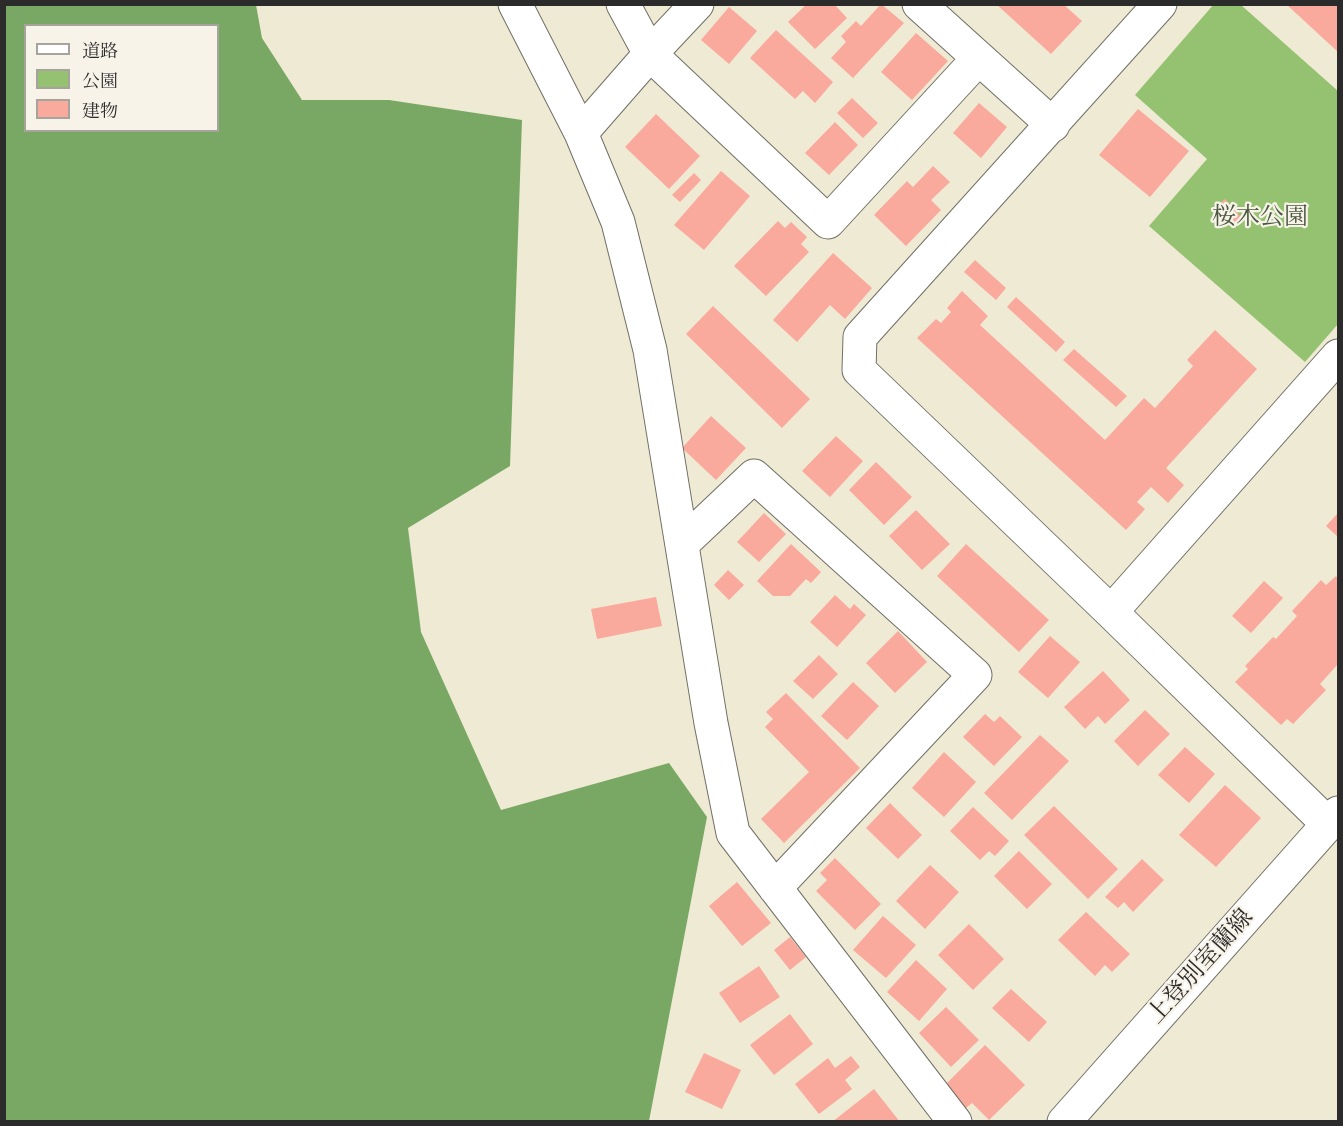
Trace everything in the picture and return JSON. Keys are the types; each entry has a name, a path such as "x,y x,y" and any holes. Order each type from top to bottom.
{"street":[{"path":"515,4 581,133 618,222 650,350 711,723 733,833 955,1122"},
{"path":"623,4 650,54 828,222 978,59"},
{"path":"581,133 697,4"},
{"path":"920,4 978,59 1053,124"},
{"path":"1160,4 860,337 859,370 1111,612 1333,819"},
{"path":"1111,612 1338,356"},
{"path":"682,544 754,476 975,675 775,888"},
{"name":"上登別室蘭線","path":"1064,1122 1333,819"}],"green space":[{"path":"5,4 256,5 262,38 302,100 389,100 522,120 510,466 408,528 421,632 501,810 669,763 707,817 649,1121 5,1121"},
{"name":"桜木公園","path":"1214,4 1241,5 1338,91 1338,324 1305,362 1149,226 1207,159 1135,95"}],"building":[{"path":"807,4 834,4 847,18 815,49 788,22"},
{"path":"881,4 904,23 853,78 831,58 846,42 841,36 856,21 861,26"},
{"path":"996,4 1063,4 1082,21 1051,54"},
{"path":"1286,4 1338,4 1338,52"},
{"path":"729,7 757,31 729,64 701,40"},
{"path":"776,30 833,82 815,103 803,91 795,99 750,58"},
{"path":"916,33 948,61 912,100 881,72"},
{"path":"852,98 878,123 863,138 837,113"},
{"path":"979,103 1007,127 981,158 953,133"},
{"path":"1138,109 1189,151 1150,197 1099,155"},
{"path":"656,114 700,156 669,189 625,147"},
{"path":"835,122 858,145 829,175 805,153"},
{"path":"933,166 950,182 931,200 941,210 906,246 874,215 907,181 913,187"},
{"path":"721,171 750,196 704,250 674,225"},
{"path":"694,173 701,180 680,202 672,195"},
{"path":"1225,199 1242,218 1235,223 1218,205"},
{"path":"778,221 785,228 791,222 807,237 801,244 809,252 766,296 734,266"},
{"path":"833,253 872,288 845,319 830,305 797,342 773,320"},
{"path":"975,260 1006,288 996,300 964,272"},
{"path":"962,291 988,316 980,325 1105,440 1144,398 1155,408 1193,366 1187,360 1215,330 1257,369 1166,468 1184,485 1168,503 1151,487 1137,502 1145,509 1126,530 917,338 936,319 941,323 951,312 947,308"},
{"path":"1016,297 1065,342 1056,352 1007,307"},
{"path":"713,306 810,399 782,428 686,334"},
{"path":"1074,349 1127,396 1116,407 1063,360"},
{"path":"711,416 746,448 716,480 682,448"},
{"path":"836,436 863,461 830,497 802,471"},
{"path":"876,462 912,497 884,525 849,490"},
{"path":"916,510 950,544 922,570 889,536"},
{"path":"764,513 786,534 759,562 737,542"},
{"path":"1338,513 1338,537 1326,526"},
{"path":"791,544 821,572 811,583 806,579 790,596 773,596 757,581"},
{"path":"966,544 1049,620 1019,652 937,576"},
{"path":"728,570 744,585 729,600 714,585"},
{"path":"1336,576 1338,579 1338,664 1320,684 1326,690 1293,724 1287,719 1281,725 1235,682 1248,669 1245,666 1273,637 1276,639 1297,616 1292,611 1321,580 1326,585"},
{"path":"1264,581 1283,598 1251,633 1232,616"},
{"path":"835,595 850,609 854,604 866,615 837,647 810,622"},
{"path":"656,597 662,626 597,639 591,609"},
{"path":"898,631 927,662 895,693 866,663"},
{"path":"1050,636 1080,662 1048,698 1018,672"},
{"path":"819,655 838,674 813,699 793,681"},
{"path":"1103,671 1130,700 1105,724 1098,716 1085,729 1064,707"},
{"path":"853,682 879,706 847,740 821,716"},
{"path":"786,693 860,768 784,843 761,819 809,772 765,727 773,719 766,712"},
{"path":"1145,710 1170,734 1138,766 1114,741"},
{"path":"985,714 994,722 1000,716 1022,737 994,766 963,737"},
{"path":"1040,735 1069,761 1012,820 984,793"},
{"path":"1185,747 1215,774 1189,803 1158,775"},
{"path":"944,752 976,782 944,817 912,788"},
{"path":"1225,785 1261,818 1216,867 1179,835"},
{"path":"890,803 922,835 898,859 866,828"},
{"path":"1054,806 1118,869 1088,899 1024,835"},
{"path":"973,807 1009,841 995,856 989,851 980,860 950,831"},
{"path":"1019,851 1052,884 1027,909 994,876"},
{"path":"835,858 881,904 855,930 816,891 827,880 820,873"},
{"path":"1142,859 1164,880 1133,912 1124,902 1118,908 1105,897"},
{"path":"930,865 959,892 925,929 896,901"},
{"path":"737,882 771,923 742,946 709,906"},
{"path":"1086,912 1130,954 1112,972 1105,965 1095,976 1058,940"},
{"path":"883,916 916,945 886,978 853,950"},
{"path":"969,924 1004,959 973,990 938,955"},
{"path":"790,937 806,957 790,970 774,950"},
{"path":"916,960 947,989 919,1021 887,992"},
{"path":"759,966 780,997 740,1023 719,993"},
{"path":"1011,989 1047,1022 1029,1042 992,1008"},
{"path":"946,1007 979,1040 951,1067 919,1033"},
{"path":"790,1014 813,1044 774,1075 750,1045"},
{"path":"985,1045 1025,1085 989,1120 972,1103 966,1108 944,1086"},
{"path":"704,1053 741,1070 722,1109 685,1092"},
{"path":"851,1056 860,1067 845,1080 852,1089 819,1114 795,1084 828,1058 835,1068"},
{"path":"874,1089 900,1122 832,1122"}]}
